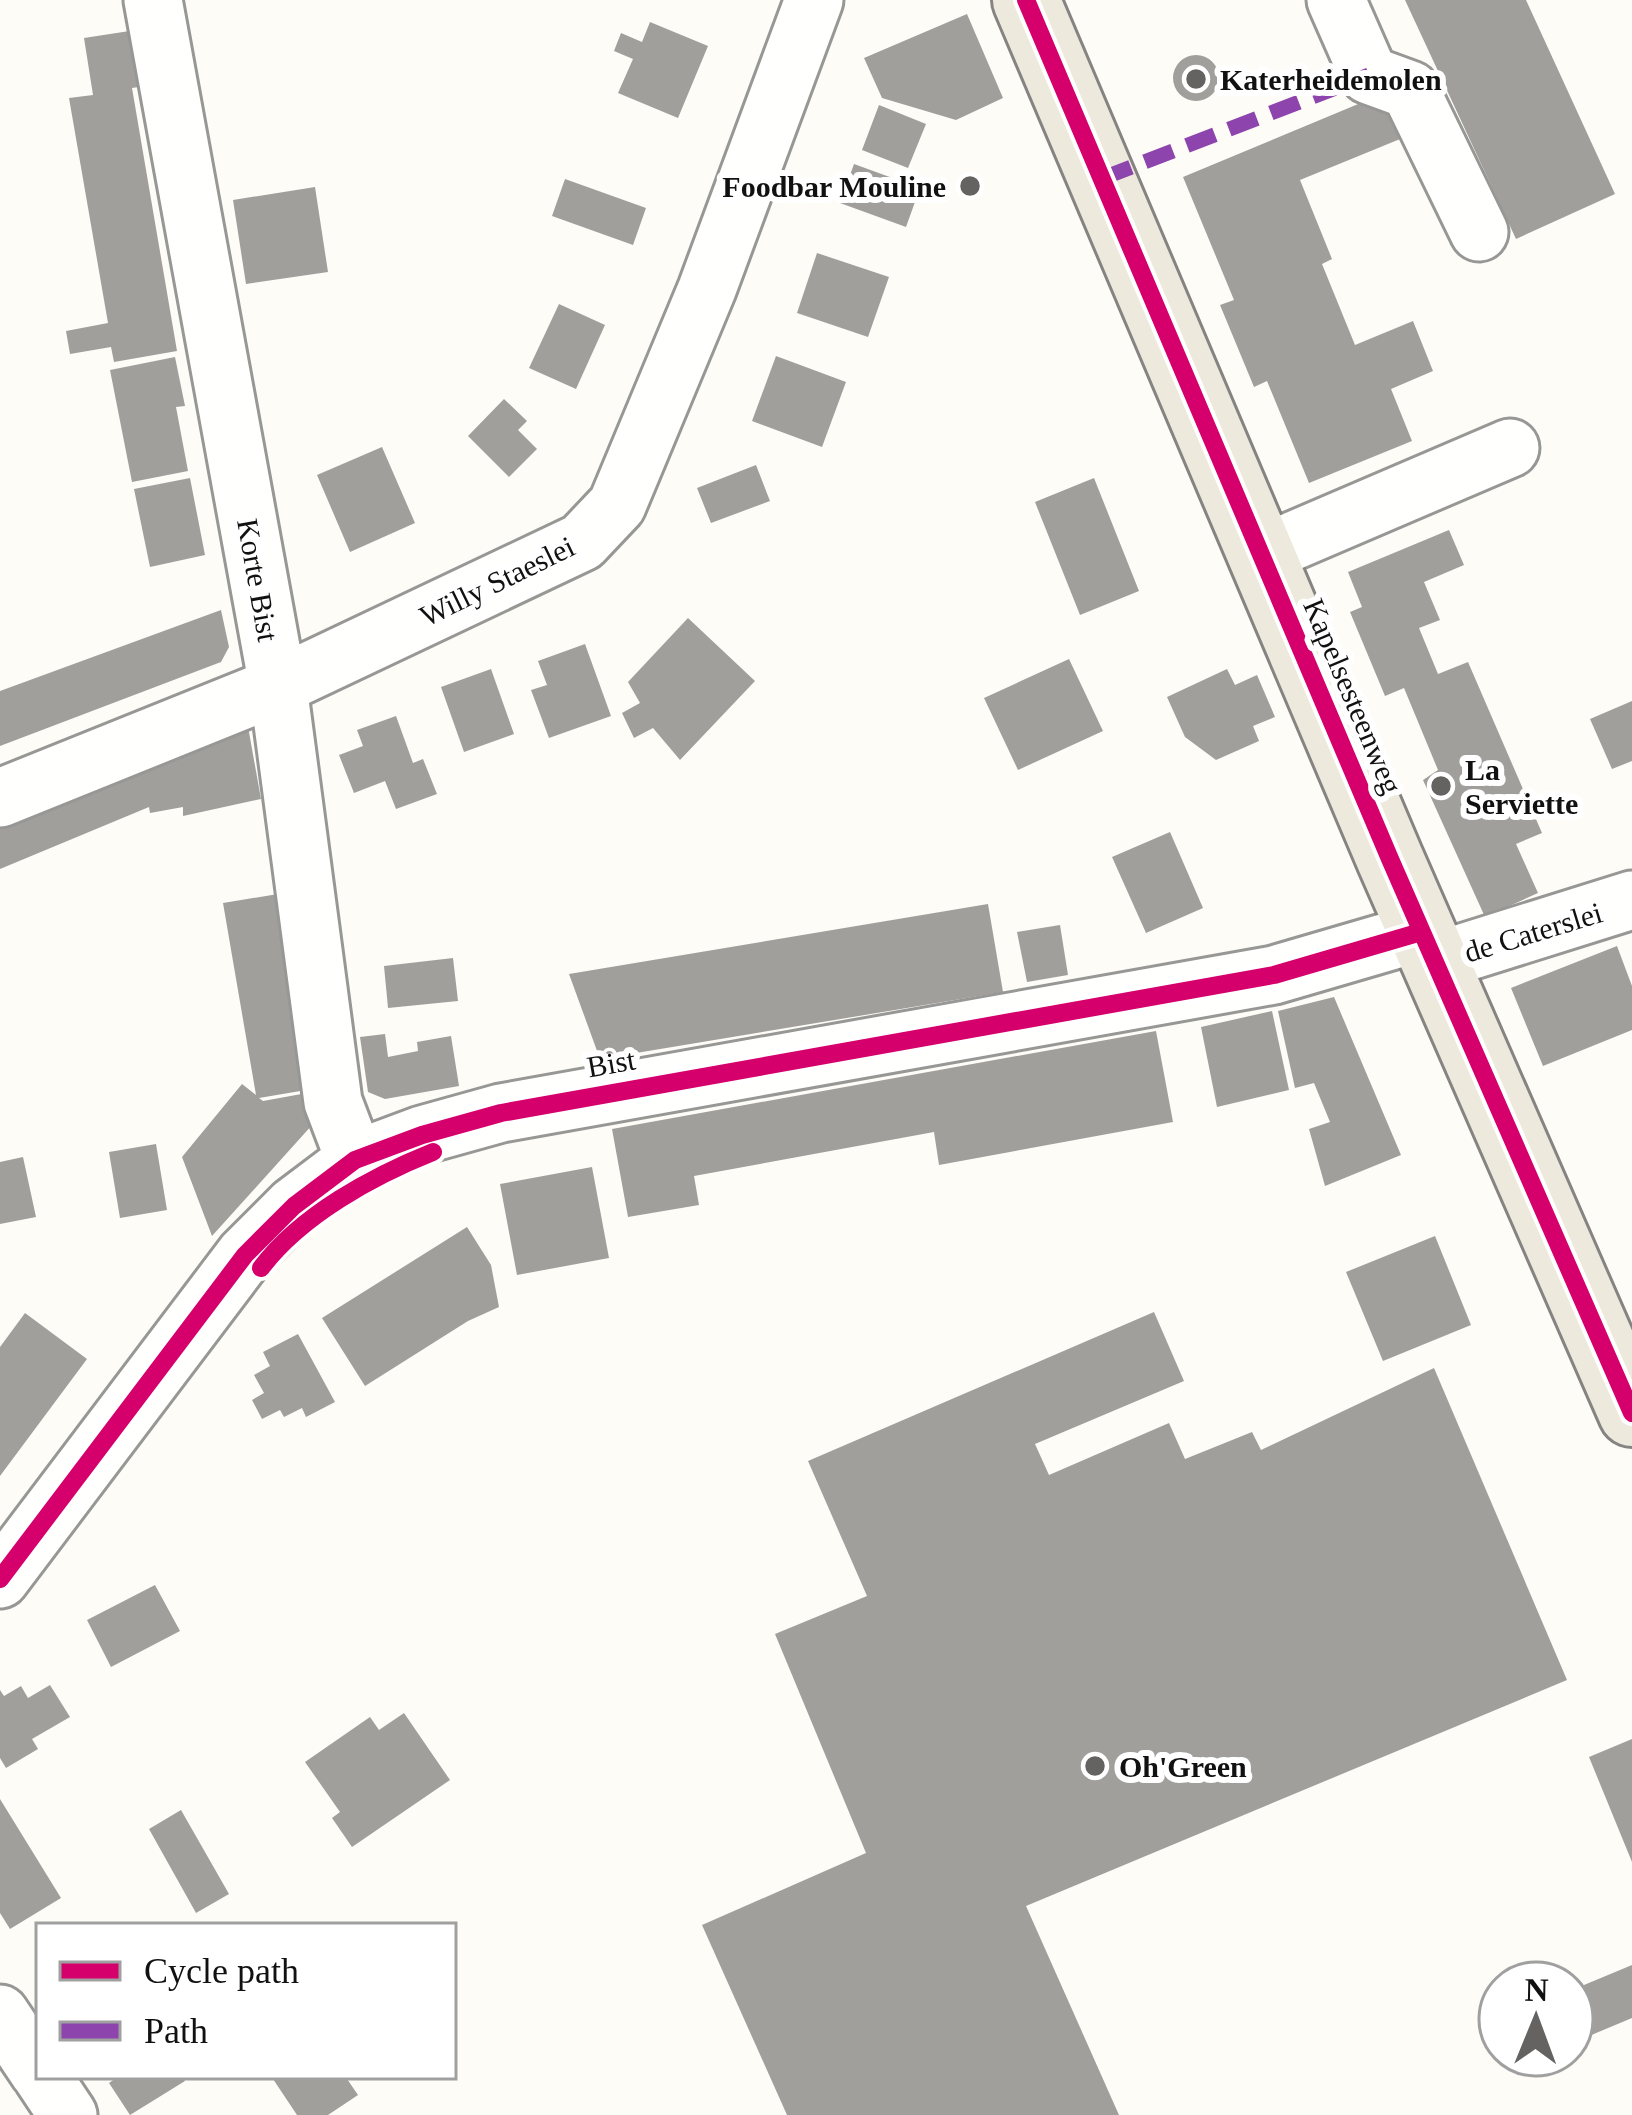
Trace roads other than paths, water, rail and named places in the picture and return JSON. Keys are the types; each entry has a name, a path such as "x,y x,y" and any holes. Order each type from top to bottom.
{"main road":[{"name":"Kapelsesteenweg","path":"1026,0 1428,947 1632,1413"}],"street":[{"name":"Korte Bist","path":"153,0 278,686 333,1102 355,1160"},
{"name":"Willy Staeslei","path":"0,798 278,686 582,542 617,505 707,289 814,0"},
{"path":"1336,0 1369,75 1410,90 1479,232"},
{"path":"1260,555 1510,448"},
{"name":"de Caterslei","path":"1428,947 1632,900"},
{"name":"Bist","path":"0,1579 245,1255 294,1206 355,1160 501,1113 1428,947"},
{"path":"0,2014 36,2068"},
{"path":"43,2079 68,2115"}],"place":[{"name":"Katerheidemolen","path":"1196,79"},
{"name":"Foodbar Mouline","path":"970,186"},
{"name":"La Serviette","path":"1441,786"},
{"name":"Oh'Green","path":"1095,1766"}]}
